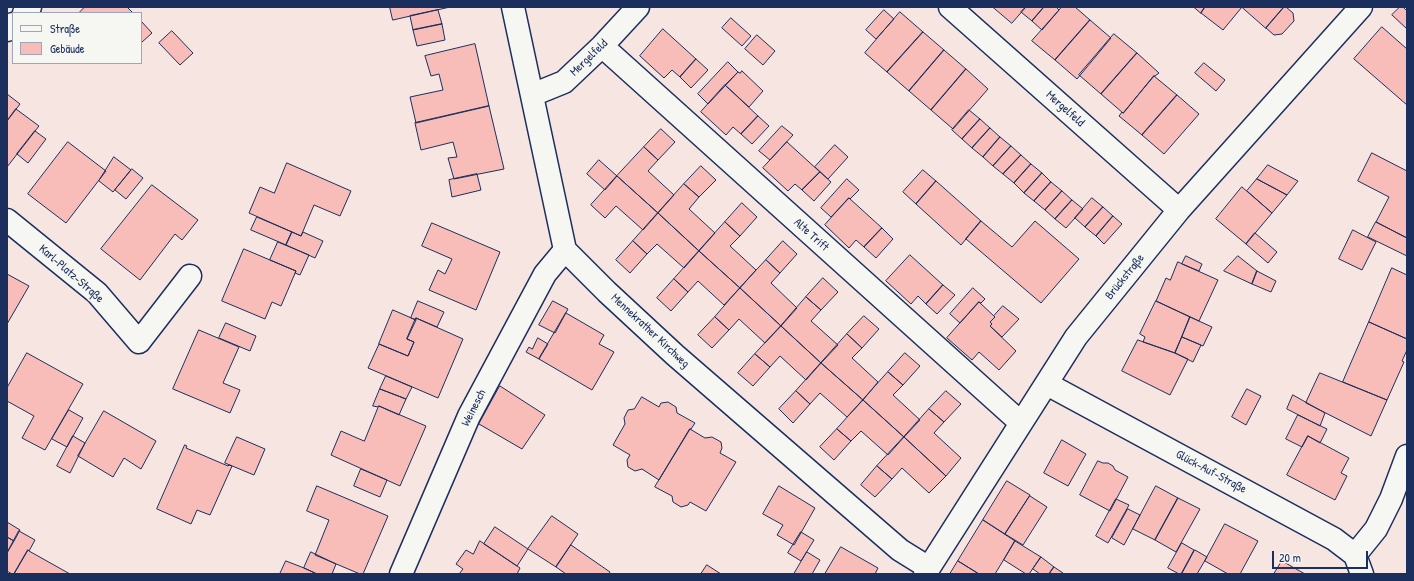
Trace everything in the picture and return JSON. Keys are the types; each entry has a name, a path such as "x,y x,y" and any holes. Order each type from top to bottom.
{"street":[{"path":"514,7 564,250"},
{"name":"Mergelfeld","path":"532,94 564,82 602,46 638,7"},
{"name":"Mergelfeld","path":"950,7 1179,210"},
{"name":"Brückstraße","path":"927,571 1076,337 1179,210 1361,7"},
{"name":"Alte Trift","path":"602,46 1021,423"},
{"name":"Karl-Platz-Straße","path":"7,220 97,293 139,342 190,276"},
{"name":"Mennekrather Kirchweg","path":"564,250 675,355 900,550 927,571"},
{"name":"Weinesch","path":"401,574 469,416 545,274 564,250"},
{"name":"Glück-Auf-Straße","path":"1046,384 1334,539 1358,564"},
{"path":"1358,564 1391,499 1407,456"}],"building":[{"path":"85,7 127,7 132,12 80,12"},
{"path":"390,7 450,7 393,20"},
{"path":"993,7 1026,7 1012,23"},
{"path":"1026,7 1044,7 1032,21 1021,12"},
{"path":"1044,7 1056,7 1059,10 1042,30 1032,21"},
{"path":"1062,7 1075,7 1090,20 1055,60 1032,41"},
{"path":"1194,7 1205,7 1201,13"},
{"path":"1205,7 1242,7 1223,30 1201,13"},
{"path":"1242,7 1284,7 1266,28"},
{"path":"1284,7 1293,13 1294,21 1282,34 1274,35 1266,28"},
{"path":"1400,7 1403,7 1407,11 1407,29 1392,15"},
{"path":"438,10 442,24 413,30 410,16"},
{"path":"884,10 894,19 876,39 866,30"},
{"path":"900,12 923,32 887,72 865,53"},
{"path":"731,18 751,36 742,46 722,28"},
{"path":"1090,20 1111,38 1077,79 1055,60"},
{"path":"142,22 152,33 142,42"},
{"path":"442,24 445,40 417,46 413,30"},
{"path":"1382,27 1407,49 1407,105 1354,59"},
{"path":"663,29 696,59 680,77 672,70 664,78 640,56"},
{"path":"172,31 193,53 180,65 159,43"},
{"path":"923,32 944,50 909,91 887,72"},
{"path":"1114,34 1137,53 1101,94 1079,75"},
{"path":"757,35 775,51 763,65 745,49"},
{"path":"475,44 489,106 416,123 410,97 443,90 439,74 431,76 425,56"},
{"path":"944,50 966,69 931,110 909,91"},
{"path":"1137,53 1159,73 1154,76 1123,113 1101,94"},
{"path":"696,59 708,70 691,88 680,77"},
{"path":"728,62 738,72 708,104 698,94"},
{"path":"1204,63 1225,80 1216,91 1195,73"},
{"path":"966,69 988,89 953,129 931,110"},
{"path":"742,71 763,91 749,107 725,85 738,72 740,73"},
{"path":"1154,76 1177,95 1142,135 1119,116"},
{"path":"725,85 758,116 741,134 733,127 726,135 701,112"},
{"path":"7,94 20,104 7,121"},
{"path":"1177,95 1199,114 1164,154 1142,135"},
{"path":"489,106 504,169 454,179 448,158 457,157 453,142 421,150 415,123"},
{"path":"16,109 39,126 7,167 7,121"},
{"path":"969,110 980,119 962,139 952,130"},
{"path":"758,116 769,126 752,144 741,134"},
{"path":"980,119 990,128 972,148 962,139"},
{"path":"782,126 793,135 770,160 759,151"},
{"path":"990,128 1000,137 983,157 972,148"},
{"path":"661,129 675,142 658,160 644,147"},
{"path":"35,131 46,139 28,163 17,154"},
{"path":"1000,137 1011,146 993,166 983,157"},
{"path":"68,142 106,171 66,223 28,194"},
{"path":"787,142 820,172 802,190 795,184 788,191 763,168"},
{"path":"835,145 848,157 828,179 815,167"},
{"path":"1011,146 1021,155 1003,174 993,166"},
{"path":"644,147 658,160 648,171 674,195 658,213 617,176"},
{"path":"1372,153 1407,171 1407,238 1376,222 1389,197 1358,181"},
{"path":"1021,155 1031,164 1014,183 1003,174"},
{"path":"114,157 131,170 113,192 99,181"},
{"path":"599,160 617,176 605,190 587,174"},
{"path":"287,163 351,191 340,216 314,205 301,236 249,213 260,187 274,193"},
{"path":"1031,164 1042,173 1024,193 1014,183"},
{"path":"1268,165 1298,181 1287,195 1257,179"},
{"path":"701,166 716,180 699,197 684,184"},
{"path":"132,169 143,178 126,199 115,190"},
{"path":"923,170 936,181 916,204 903,192"},
{"path":"820,172 831,182 814,201 802,190"},
{"path":"1042,173 1051,182 1034,201 1024,193"},
{"path":"477,174 481,190 452,197 449,180"},
{"path":"617,176 658,213 643,230 616,206 605,218 591,205"},
{"path":"847,179 859,190 831,217 821,208"},
{"path":"1257,179 1287,195 1272,213 1247,191"},
{"path":"936,181 981,221 961,245 916,204"},
{"path":"1051,182 1062,191 1045,210 1034,201"},
{"path":"684,184 699,197 689,209 715,233 699,251 658,213"},
{"path":"152,185 198,220 182,240 175,234 140,280 101,249"},
{"path":"1242,187 1272,213 1246,244 1216,219"},
{"path":"1062,191 1072,200 1055,219 1045,210"},
{"path":"849,198 882,228 864,247 856,240 849,248 825,225"},
{"path":"1092,198 1103,207 1085,227 1075,218"},
{"path":"1072,200 1083,209 1066,228 1055,219"},
{"path":"742,203 757,217 740,236 725,222"},
{"path":"1103,207 1113,216 1096,236 1085,227"},
{"path":"658,213 699,251 684,268 657,244 647,254 633,241"},
{"path":"1113,216 1122,224 1104,244 1096,236"},
{"path":"257,217 292,232 286,245 251,230"},
{"path":"981,221 1012,247 1035,221 1079,259 1041,303 966,239"},
{"path":"725,222 740,236 730,246 756,270 740,288 699,251"},
{"path":"1376,222 1407,238 1407,256 1368,237"},
{"path":"432,223 500,252 476,310 429,290 438,270 445,274 452,259 422,246"},
{"path":"882,228 893,239 876,258 864,247"},
{"path":"1353,230 1376,242 1362,270 1339,259"},
{"path":"292,232 301,236 303,232 323,241 315,258 286,245"},
{"path":"1255,233 1277,252 1268,263 1246,244"},
{"path":"633,241 647,254 630,273 616,260"},
{"path":"783,241 797,254 780,273 766,260"},
{"path":"278,242 309,255 300,275 295,273 296,271 270,260"},
{"path":"244,249 296,271 281,306 272,302 265,319 222,301"},
{"path":"699,251 740,288 724,305 698,281 688,292 674,279"},
{"path":"910,255 943,285 926,304 918,296 911,304 886,281"},
{"path":"1186,256 1202,264 1199,271 1182,264"},
{"path":"1238,256 1257,271 1252,284 1224,271"},
{"path":"766,260 780,273 771,283 797,308 781,326 740,288"},
{"path":"1178,262 1218,280 1199,321 1156,301 1166,278 1170,280"},
{"path":"1392,268 1407,275 1407,339 1369,322"},
{"path":"1257,271 1276,281 1271,292 1252,284"},
{"path":"7,274 29,286 7,324"},
{"path":"823,278 838,292 821,310 806,297"},
{"path":"674,279 688,292 671,311 657,298"},
{"path":"943,285 955,295 937,314 926,304"},
{"path":"740,288 781,326 765,343 739,319 729,330 715,317"},
{"path":"973,288 985,299 981,303 979,302 960,323 950,314"},
{"path":"806,297 821,310 811,321 838,345 821,363 781,326"},
{"path":"418,301 444,312 437,327 416,318 416,320 411,318"},
{"path":"553,301 568,309 555,333 539,325"},
{"path":"1156,301 1190,317 1175,353 1143,342 1145,337 1140,334"},
{"path":"979,302 995,317 990,322 992,324 990,326 1016,351 999,370 979,352 972,360 947,338"},
{"path":"1003,306 1019,319 1002,337 990,326 992,324 990,322"},
{"path":"393,310 416,320 407,339 414,342 408,356 379,344"},
{"path":"566,313 604,335 599,344 614,352 592,390 539,359"},
{"path":"864,316 879,329 862,348 847,334"},
{"path":"715,317 729,330 712,348 698,335"},
{"path":"1190,317 1212,327 1203,346 1182,337"},
{"path":"416,318 463,339 438,398 368,368 379,344 408,356 414,342 407,339"},
{"path":"1369,322 1407,339 1407,350 1402,361 1404,362 1387,400 1343,382"},
{"path":"226,323 256,336 250,351 219,338"},
{"path":"781,326 821,363 806,380 780,356 770,367 755,354"},
{"path":"199,330 239,347 223,383 240,390 230,413 173,389"},
{"path":"847,334 862,348 852,358 878,382 863,400 821,363"},
{"path":"1182,337 1201,345 1193,362 1175,353"},
{"path":"538,338 548,344 539,359 526,352 529,347 532,349"},
{"path":"1138,340 1188,359 1170,395 1122,371"},
{"path":"27,353 83,384 45,450 22,438 34,416 7,401 7,388"},
{"path":"905,353 920,366 903,385 888,372"},
{"path":"755,354 770,367 753,386 738,373"},
{"path":"821,363 863,400 847,417 820,393 810,404 796,391"},
{"path":"888,372 903,385 893,395 920,420 904,437 863,400"},
{"path":"1320,373 1387,400 1371,436 1306,403"},
{"path":"386,376 412,387 406,399 380,389"},
{"path":"500,386 545,415 522,449 479,424"},
{"path":"380,389 406,399 399,415 379,406 373,406"},
{"path":"1247,389 1261,396 1246,425 1232,417"},
{"path":"796,391 810,404 793,423 779,409"},
{"path":"946,391 961,404 944,422 929,409"},
{"path":"1293,395 1325,413 1320,426 1287,409"},
{"path":"642,397 659,407 661,403 668,402 676,407 677,413 695,423 659,480 642,469 635,471 628,467 627,460 630,455 613,445 625,424 624,418 628,410 634,409"},
{"path":"863,400 904,437 888,455 861,431 851,441 837,429"},
{"path":"379,406 426,426 400,486 331,455 341,431 364,441"},
{"path":"929,409 944,422 934,433 961,458 946,476 904,437"},
{"path":"69,410 83,418 67,447 52,439"},
{"path":"104,411 156,441 141,469 124,458 113,477 78,456"},
{"path":"1298,415 1327,429 1320,443 1308,436 1302,447 1286,439"},
{"path":"690,429 705,438 712,437 721,442 722,448 720,453 736,462 706,511 690,502 688,505 681,507 673,502 672,496 655,487"},
{"path":"837,429 851,441 834,460 820,447"},
{"path":"73,436 85,443 70,473 57,466"},
{"path":"1308,436 1349,458 1341,473 1347,476 1335,500 1287,475"},
{"path":"237,437 265,449 254,475 225,463"},
{"path":"904,437 946,476 929,493 902,468 892,479 877,466"},
{"path":"1062,440 1086,454 1068,486 1044,473"},
{"path":"185,445 187,446 186,448 228,466 232,466 210,515 197,510 191,524 157,509"},
{"path":"1098,461 1108,463 1113,466 1115,470 1128,477 1110,511 1080,495"},
{"path":"877,466 892,479 875,497 861,485"},
{"path":"361,469 387,480 380,497 354,486"},
{"path":"1007,481 1030,495 1005,534 983,520"},
{"path":"317,486 388,516 363,574 315,555 329,520 307,511"},
{"path":"779,486 815,508 794,545 777,535 783,525 763,514"},
{"path":"1156,486 1178,498 1155,540 1133,529"},
{"path":"1030,496 1047,507 1023,545 1005,534"},
{"path":"1178,498 1200,509 1176,552 1155,540"},
{"path":"1116,499 1129,505 1108,543 1096,536"},
{"path":"1128,509 1140,515 1124,545 1112,538"},
{"path":"552,516 578,534 556,567 528,549"},
{"path":"983,520 1015,541 995,574 979,574 958,561"},
{"path":"7,522 20,530 14,541 7,537"},
{"path":"1225,524 1258,541 1240,574 1228,574 1205,561"},
{"path":"495,527 528,549 517,566 484,544"},
{"path":"19,531 35,540 14,574 12,574 7,571 7,553"},
{"path":"801,532 814,540 801,561 788,553"},
{"path":"7,537 14,541 7,553"},
{"path":"480,541 520,568 517,574 459,574 463,569 456,564 466,550 473,554"},
{"path":"1015,541 1041,557 1029,574 1026,574 1004,560"},
{"path":"1182,543 1194,550 1181,574 1179,574 1168,568"},
{"path":"571,545 610,572 609,574 566,574 556,567"},
{"path":"841,547 878,568 875,574 825,574"},
{"path":"28,550 29,551 70,574 14,574"},
{"path":"1195,550 1207,557 1197,574 1182,574"},
{"path":"311,552 336,564 332,574 317,574 304,568"},
{"path":"807,552 820,560 812,574 794,574"},
{"path":"1041,557 1054,567 1049,574 1040,574 1033,569"},
{"path":"286,561 304,568 317,574 280,574"},
{"path":"958,561 979,574 950,574"},
{"path":"1282,561 1305,574 1274,574"},
{"path":"707,565 721,574 701,574"},
{"path":"1054,567 1063,573 1049,574"}]}
